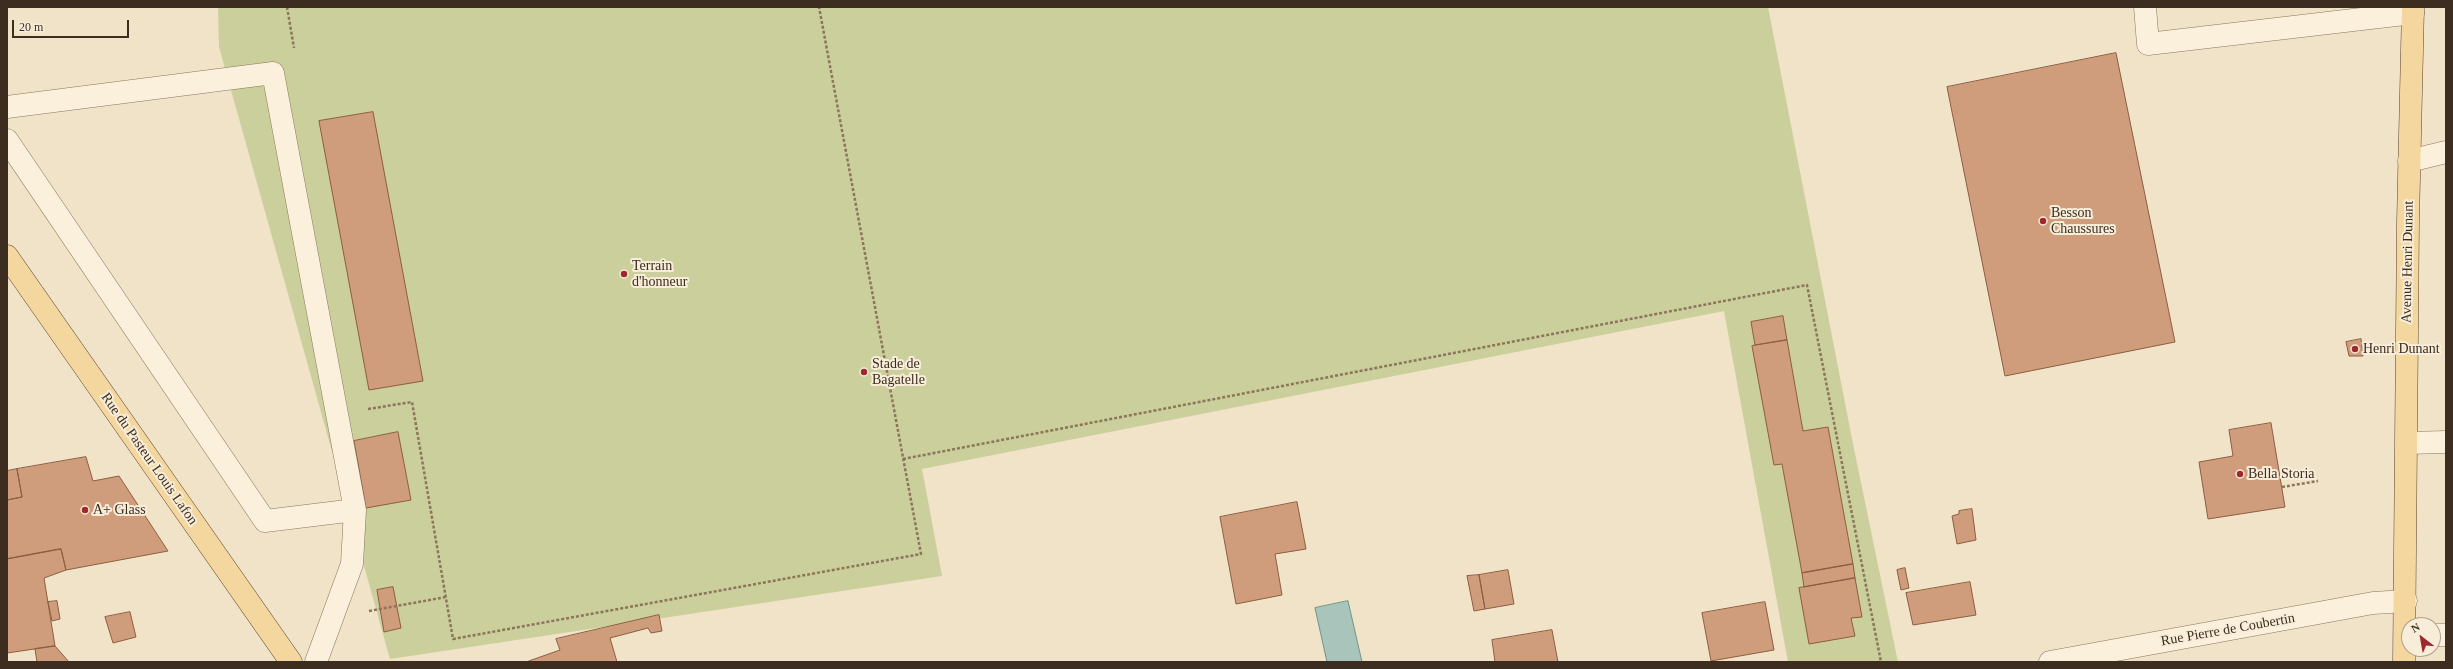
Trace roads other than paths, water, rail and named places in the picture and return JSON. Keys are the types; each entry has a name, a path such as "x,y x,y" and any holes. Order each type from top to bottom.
{"main road":[{"name":"Avenue Henri Dunant","path":"2406,617 2409,161 2413,10"},
{"name":"Rue du Pasteur Louis Lafon","path":"7,256 290,662"}],"street":[{"path":"2146,7 2148,44 2413,10"},
{"path":"7,107 273,73 356,510 352,564 316,662"},
{"path":"7,140 265,521 356,510"},
{"path":"2409,161 2446,152"},
{"path":"2407,443 2446,442"},
{"name":"Rue Pierre de Coubertin","path":"2050,662 2373,603 2406,601"}],"water":[{"path":"1348,601 1362,662 1327,662 1315,608"}],"place":[{"name":"Besson Chaussures","path":"2043,221"},
{"name":"Terrain d'honneur","path":"624,274"},
{"name":"Henri Dunant","path":"2355,349"},
{"name":"Stade de Bagatelle","path":"864,372"},
{"name":"Bella Storia","path":"2240,474"},
{"name":"A+ Glass","path":"85,510"}]}
